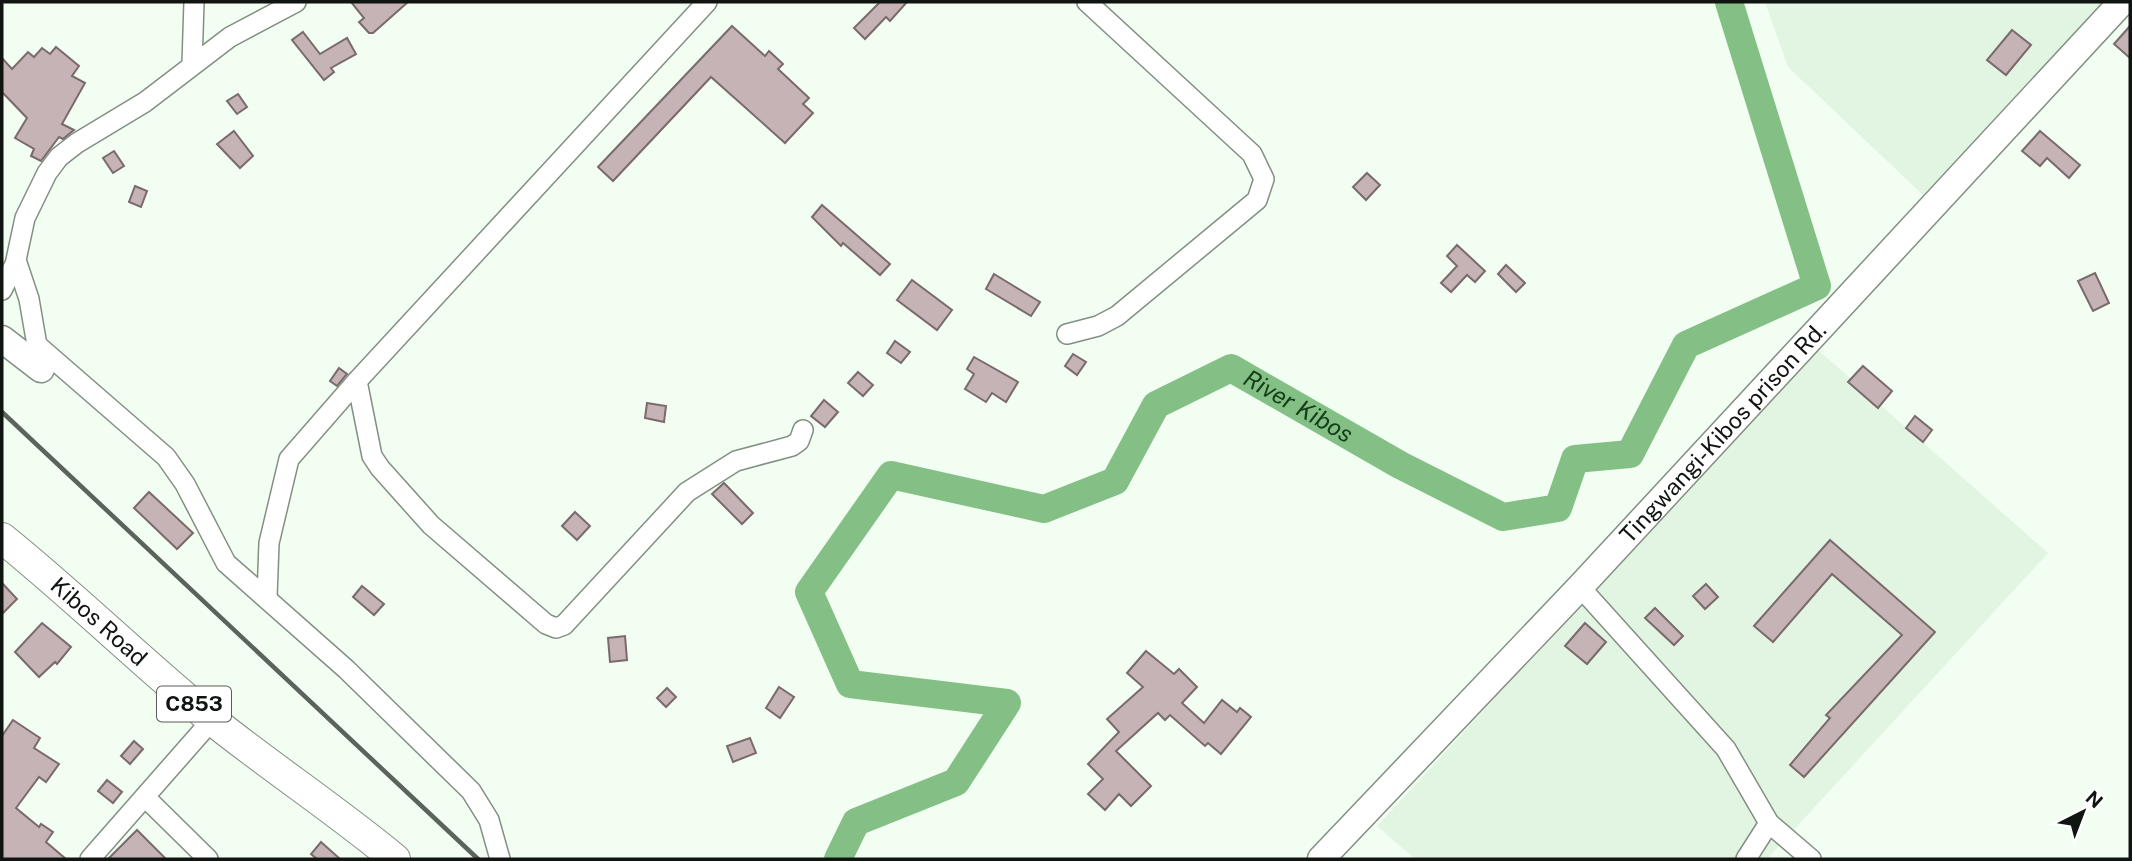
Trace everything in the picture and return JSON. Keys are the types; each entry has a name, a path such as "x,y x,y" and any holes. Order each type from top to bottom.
{"main road":[{"name":"Kibos Road","path":"2,538 67,591 212,720 347,819 395,859"}],"street":[{"path":"192,64 194,2"},
{"path":"2,290 16,262 24,218 39,186 59,158 78,142 145,102 192,64 260,19 296,2"},
{"path":"267,597 269,543 289,459 357,381 707,2"},
{"path":"1067,334 1098,327 1117,316 1257,200 1264,179 1252,154 1087,2"},
{"name":"Tingwangi-Kibos prison Rd.","path":"1321,859 1580,587 2122,2"},
{"path":"16,262 29,299 39,357"},
{"path":"2,339 39,357 166,457 186,484 226,563 267,597 471,791 489,820 500,859"},
{"path":"357,381 372,456 380,468 431,525 546,624 556,628 564,625 687,492 736,461 792,446 799,441 803,430"},
{"path":"1580,587 1726,749 1769,823 1811,859"},
{"path":"90,859 212,720"},
{"path":"145,797 208,859"},
{"path":"1746,859 1769,823"}],"shaded area":[{"path":"1765,2 2106,2 1923,195 1788,67"},
{"path":"1817,349 2048,553 1767,859 1415,859 1377,826"}],"building":[{"path":"351,2 408,2 373,33 369,33 359,22 364,18"},
{"path":"880,2 907,2 890,21 886,17 865,39 854,28"},
{"path":"732,26 765,56 769,51 783,64 778,69 809,98 803,104 813,113 785,143 711,77 613,181 598,167"},
{"path":"2130,26 2130,58 2114,44"},
{"path":"2012,30 2031,45 2006,75 1987,60"},
{"path":"303,32 320,54 347,38 356,54 331,68 334,72 324,80 292,40"},
{"path":"56,47 79,66 72,76 85,83 62,124 74,130 63,139 59,137 41,161 31,156 34,149 15,138 27,118 2,92 2,58 12,69 28,52 34,57 42,48 50,54"},
{"path":"238,94 247,107 237,114 227,101"},
{"path":"234,131 253,156 240,168 217,144"},
{"path":"2040,131 2080,165 2069,178 2047,158 2040,166 2022,151"},
{"path":"114,151 124,166 113,173 103,158"},
{"path":"1367,173 1380,185 1366,200 1353,187"},
{"path":"135,186 147,191 141,207 129,202"},
{"path":"822,205 890,264 880,275 843,243 841,246 812,217"},
{"path":"1457,245 1485,271 1475,282 1467,275 1451,292 1441,283 1457,266 1447,256"},
{"path":"1506,265 1525,283 1516,292 1498,274"},
{"path":"2095,273 2109,303 2093,311 2078,281"},
{"path":"994,274 1040,302 1031,316 986,289"},
{"path":"912,280 952,310 937,330 897,300"},
{"path":"895,341 910,352 901,363 887,353"},
{"path":"1073,354 1086,362 1077,375 1065,366"},
{"path":"974,357 1018,382 1006,402 992,393 986,402 965,389 974,374 967,369"},
{"path":"1863,366 1892,391 1878,408 1848,382"},
{"path":"339,368 347,374 337,386 330,381"},
{"path":"858,372 873,385 863,396 848,383"},
{"path":"824,400 838,412 825,427 811,416"},
{"path":"647,403 666,406 664,422 645,418"},
{"path":"1915,416 1932,430 1923,442 1906,428"},
{"path":"724,483 753,513 742,524 712,494"},
{"path":"149,492 193,533 177,549 134,508"},
{"path":"575,512 590,526 577,540 562,526"},
{"path":"1830,540 1935,632 1804,777 1790,765 1830,718 1826,715 1902,635 1832,574 1773,642 1754,626"},
{"path":"2,583 17,599 2,614"},
{"path":"1706,584 1718,597 1705,609 1693,596"},
{"path":"362,586 384,604 374,615 353,597"},
{"path":"1655,608 1683,636 1674,645 1645,618"},
{"path":"42,623 71,647 57,664 55,662 39,677 15,652"},
{"path":"1585,623 1606,642 1587,664 1565,646"},
{"path":"625,636 627,660 610,662 608,638"},
{"path":"1146,651 1174,674 1179,669 1197,687 1182,703 1204,723 1222,700 1237,712 1240,708 1251,717 1221,754 1208,743 1205,746 1170,715 1165,720 1158,713 1116,751 1151,786 1131,806 1119,794 1105,810 1088,794 1103,779 1088,764 1119,732 1107,719 1143,687 1127,673"},
{"path":"779,687 794,697 780,718 766,708"},
{"path":"667,688 676,697 666,707 657,698"},
{"path":"13,720 40,738 34,748 59,764 46,782 39,777 16,808 39,827 41,824 53,832 46,842 66,859 2,859 2,736"},
{"path":"750,738 756,753 733,762 727,746"},
{"path":"134,741 143,749 130,764 121,756"},
{"path":"107,780 122,792 113,803 98,791"},
{"path":"137,830 166,859 108,859"},
{"path":"321,842 340,859 317,859 311,854"}],"waterway":[{"name":"River Kibos","path":"838,859 856,822 956,782 1007,703 850,684 809,592 891,475 1044,509 1115,481 1156,405 1231,368 1400,465 1503,517 1558,508 1575,459 1630,454 1686,345 1817,286 1729,2"}],"railway":[{"path":"2,412 478,859"}]}
